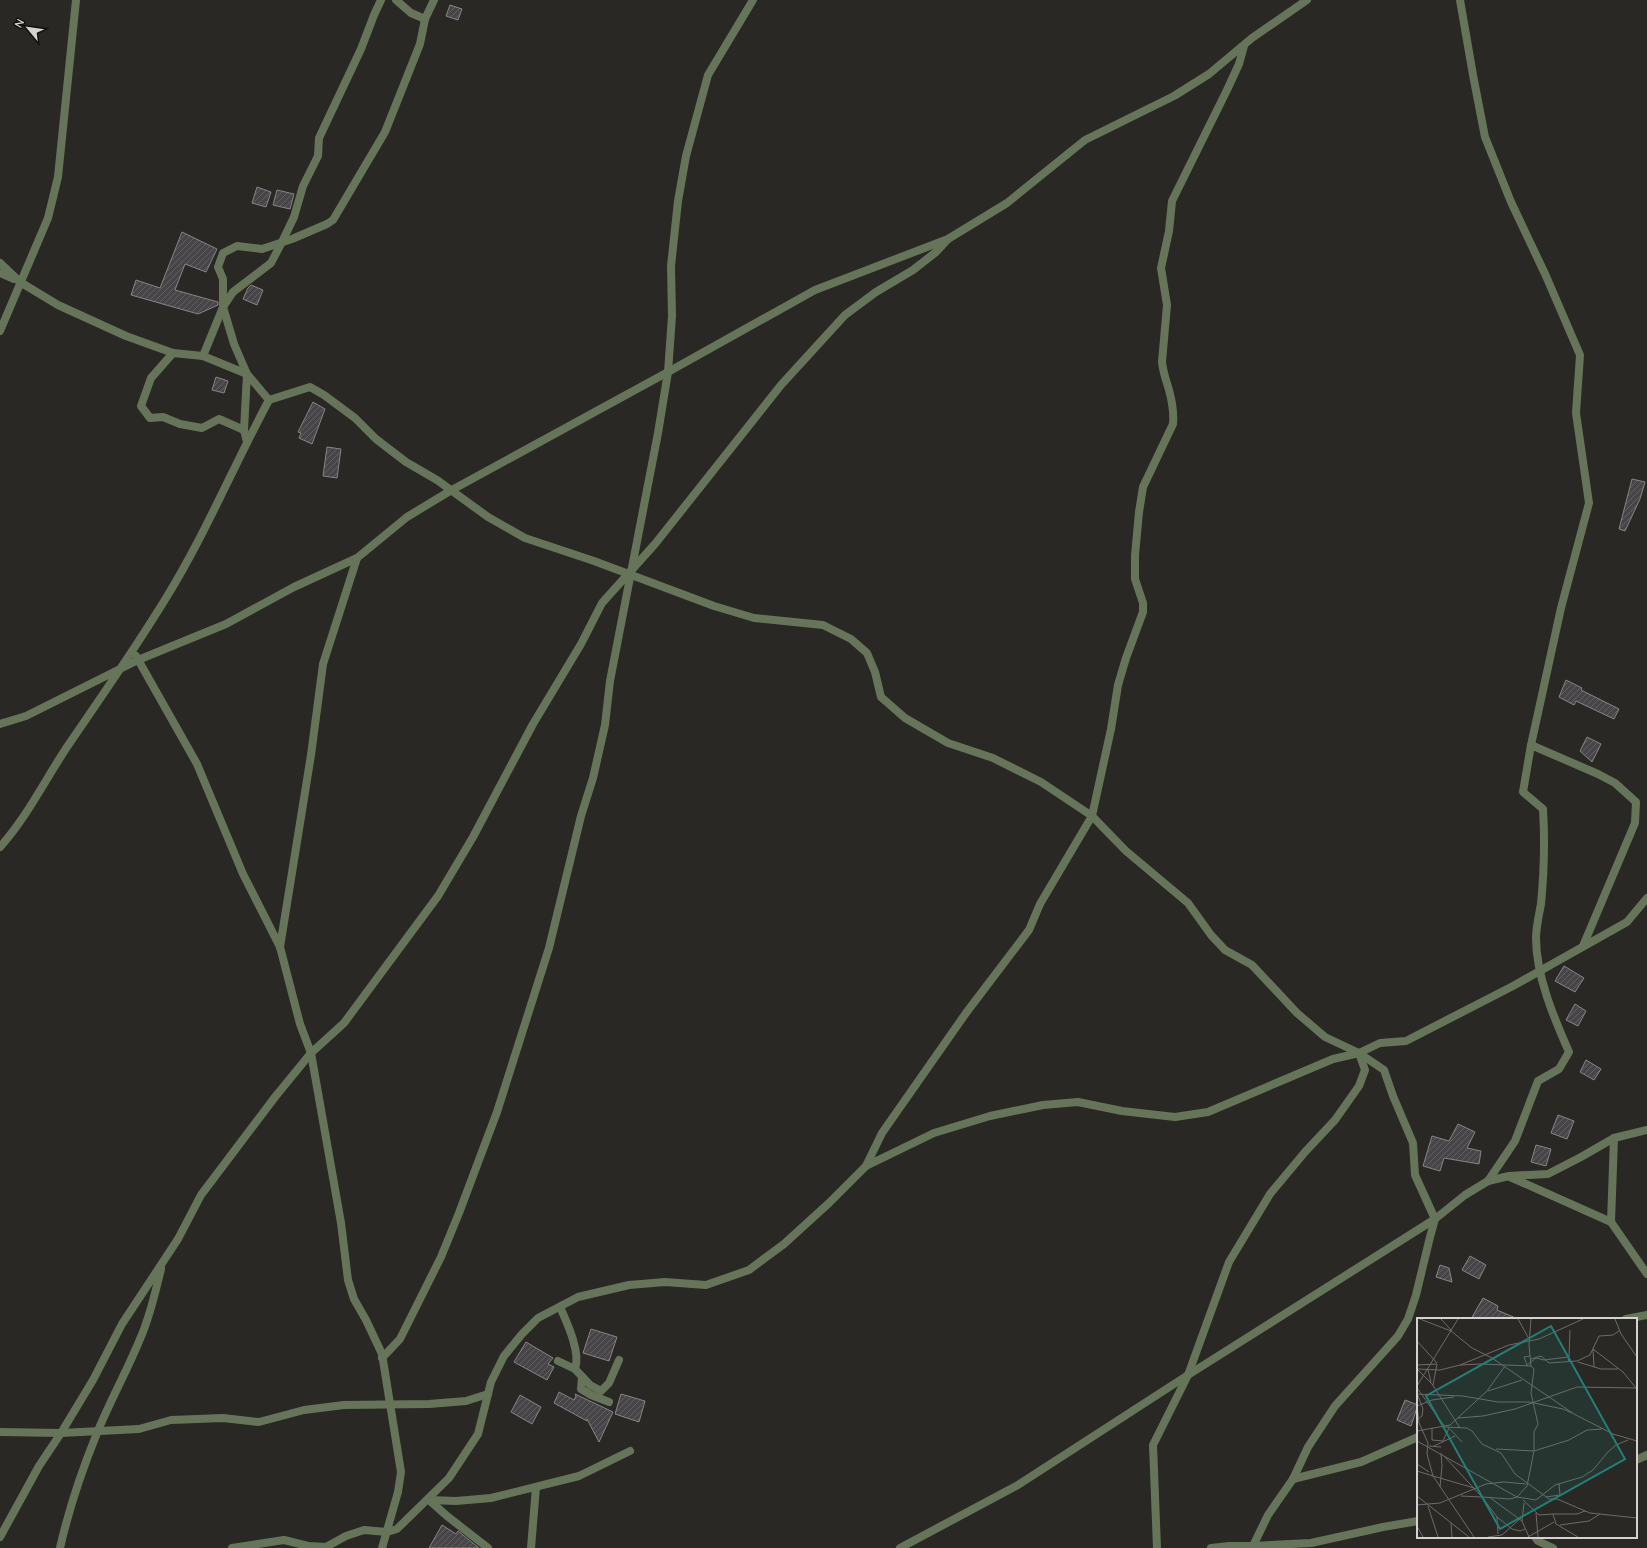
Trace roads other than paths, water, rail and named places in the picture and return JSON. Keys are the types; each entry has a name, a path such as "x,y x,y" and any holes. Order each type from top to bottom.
{"street":[{"path":"0,331 48,218 58,177 76,0"},
{"path":"203,356 223,307 233,292 271,263 282,242 294,217 303,186 318,156 320,138 361,49 381,0"},
{"path":"396,0 411,13 425,19"},
{"path":"269,400 247,374 234,344 223,307 223,279 218,267 223,253 238,246 262,249 327,224 338,214 386,132 420,44 425,19 434,0"},
{"path":"382,1358 400,1338 441,1257 459,1213 497,1112 547,954 581,816 593,778 605,725 610,681 629,575 644,508 668,372 672,316 671,266 678,201 686,156 708,75 753,0"},
{"path":"0,724 26,716 49,706 138,660 226,624 294,587 357,558 407,517 450,491 815,290 948,239 1007,203 1085,140 1174,96 1209,74 1252,38 1307,0"},
{"path":"1460,0 1485,138 1511,202 1546,276 1580,355 1576,413 1589,503 1561,608 1531,745 1523,792 1543,809 1545,835 1541,903 1536,938 1540,970 1550,1008 1569,1052 1559,1069 1538,1081 1515,1141 1488,1181"},
{"path":"866,1166 882,1133 966,1013 1029,930 1040,904 1092,816 1111,729 1118,685 1143,612 1143,603 1135,579 1135,555 1143,487 1173,424 1174,413 1162,370 1167,305 1161,268 1169,231 1170,209 1184,174 1239,64 1245,45"},
{"path":"0,1537 39,1466 93,1380 122,1324 178,1239 200,1195 275,1097 312,1054 344,1023 438,896 473,837 533,724 582,644 602,604 655,544 781,385 845,315 876,292 913,270 936,252 948,239"},
{"path":"0,263 20,282"},
{"path":"0,273 20,282 58,305 126,336 173,353 203,356 247,374"},
{"path":"173,353 151,378 141,406 150,418 163,417 180,424 202,428 219,419 244,430"},
{"path":"247,374 244,430 247,442"},
{"path":"0,847 13,833 66,748 122,668 166,598 198,541 269,400 310,387 324,395 355,418 376,439 406,462 437,480 450,491 488,517 525,538 714,606 754,618 823,625 851,639 868,653 875,672 881,697 905,718 948,743 993,758 1041,782 1092,816 1126,851 1188,903 1211,935 1225,950 1252,965 1297,1013 1325,1037 1359,1053 1384,1070 1393,1096 1413,1143 1415,1174 1435,1219 1416,1295 1408,1319 1398,1336 1335,1406 1308,1447 1293,1479 1268,1515 1252,1547"},
{"path":"280,947 311,755 323,664 357,558"},
{"path":"133,649 197,764 243,874 280,947 300,1024 312,1054 341,1223 348,1280 354,1299 366,1320 382,1358 400,1472 398,1492 382,1548"},
{"path":"1531,745 1616,783 1636,802 1636,822 1583,946"},
{"path":"232,1548 284,1540 308,1546 326,1547 346,1536 364,1530 387,1532 396,1530 429,1500 449,1478 478,1434 491,1382 504,1356 522,1334 538,1318 578,1297 629,1285 665,1282 706,1286 749,1270 784,1244 829,1203 866,1166 934,1132 990,1116 1043,1105 1078,1102 1122,1111 1175,1117 1208,1112 1333,1059 1359,1053 1380,1043 1406,1041 1627,922 1647,898"},
{"path":"1157,1548 1153,1445 1188,1375 1229,1262 1270,1194 1305,1152 1335,1120 1359,1086 1365,1070 1359,1053"},
{"path":"900,1548 1018,1485 1188,1375 1435,1219 1466,1195 1488,1181 1509,1176 1548,1174 1614,1138 1647,1130"},
{"path":"1611,1222 1614,1138"},
{"path":"1509,1176 1611,1222 1647,1274"},
{"path":"60,1548 68,1514 79,1481 98,1432 141,1338 152,1304 162,1263"},
{"path":"560,1307 573,1342 577,1364 575,1369"},
{"path":"1631,1318 1647,1315"},
{"path":"558,1360 575,1369 590,1385 601,1391 609,1383 619,1360"},
{"path":"582,1377 581,1389 591,1395 609,1402"},
{"path":"0,1432 61,1433 140,1430 171,1420 223,1418 259,1422 304,1410 344,1405 429,1404 466,1401 488,1394"},
{"path":"1293,1479 1361,1462 1417,1437"},
{"path":"429,1500 456,1501 491,1498 579,1476 630,1451"},
{"path":"1637,1460 1647,1455"},
{"path":"530,1548 536,1487"},
{"path":"429,1500 488,1548"},
{"path":"1211,1548 1311,1543 1417,1521"},
{"path":"1536,1538 1538,1541 1553,1548"}]}
